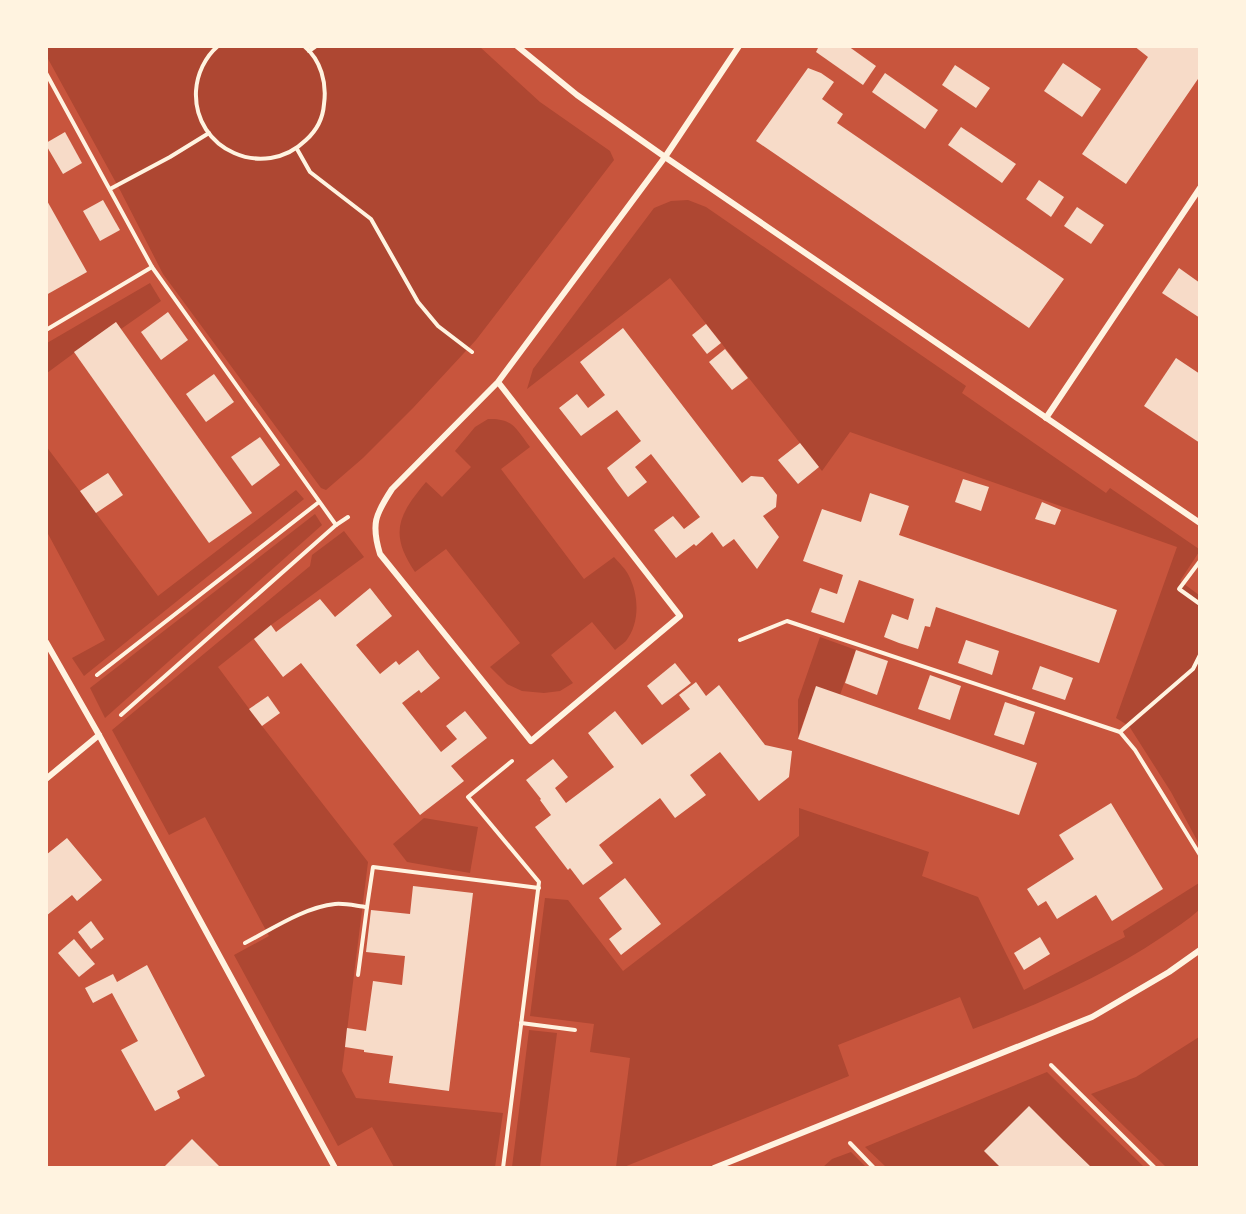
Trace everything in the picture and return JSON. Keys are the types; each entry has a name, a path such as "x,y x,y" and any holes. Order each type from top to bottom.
{"street":[{"path":"517,46 577,95 665,157 1200,523"},
{"path":"498,382 680,615 531,741 380,554 375,537 375,519 392,489 498,382 665,157 739,46"},
{"path":"1046,418 1200,188"},
{"path":"46,642 334,1167"},
{"path":"46,779 99,735"},
{"path":"714,1167 1092,1017 1169,972 1200,950"}],"path":[{"path":"215,47 197,81 196,99 200,117 209,133 223,147 240,156 260,160 279,157 297,149 313,134 323,113 326,92 321,70 304,46"},
{"path":"309,51 316,46"},
{"path":"46,74 152,267 336,525 99,735"},
{"path":"110,189 209,133"},
{"path":"297,149 310,172 371,219 418,302 438,326 472,352"},
{"path":"46,330 152,267"},
{"path":"74,693 319,502"},
{"path":"1200,561 1179,589 1200,604"},
{"path":"740,639 787,621 1120,732 1135,750 1200,855"},
{"path":"1120,732 1193,669 1200,655"},
{"path":"503,1167 539,882 468,797 519,755 531,741"},
{"path":"358,975 373,867 539,888"},
{"path":"220,957 313,909 336,903 367,907"},
{"path":"521,1023 575,1030"},
{"path":"1028,1042 1155,1167"}],"shaded area":[{"path":"46,47 480,47 540,102 610,151 614,160 476,340 363,458 326,490 321,488 163,274 47,57"},
{"path":"688,200 706,207 966,386 962,393 1106,493 1110,488 1199,549 1180,581 1199,595 1199,844 1171,792 1129,726 1116,718 1177,547 850,432 822,471 670,278 527,389 533,369 654,208 671,201"},
{"path":"150,283 161,301 121,329 116,322 47,373 47,343"},
{"path":"488,419 503,420 509,423 530,447 501,469 584,579 614,557 628,573 635,592 634,626 626,641 615,650 592,622 551,655 573,683 560,691 544,693 522,691 507,684 490,667 520,643 446,549 415,572 402,547 400,525 403,515 416,494 426,482 442,497 471,467 455,451 475,427"},
{"path":"46,446 158,596 296,490 304,499 84,676 72,658 105,640 47,532"},
{"path":"315,514 322,525 105,718 90,688"},
{"path":"344,531 364,557 218,667 368,862 342,1071 356,1098 503,1113 495,1167 394,1167 372,1127 338,1146 234,955 269,936 205,817 169,835 112,730 310,566 312,555"},
{"path":"820,637 856,650 840,695 816,687 798,737 798,700"},
{"path":"799,808 929,852 922,876 978,897 1024,990 1125,937 1123,931 1199,883 1199,910 1140,951 1094,977 1022,1010 973,1029 960,997 838,1045 849,1076 624,1167 616,1167 630,1058 590,1052 594,1024 530,1016 545,898 568,900 623,971 799,836"},
{"path":"424,818 478,827 470,873 407,862 393,844"},
{"path":"529,1030 557,1033 540,1167 512,1167"},
{"path":"1199,1037 1199,1167 1166,1167 1091,1094 1136,1077"},
{"path":"1047,1072 1144,1167 886,1167 865,1147"},
{"path":"851,1152 866,1167 823,1167 832,1159"}],"building":[{"path":"819,46 848,46 876,66 863,85 816,52"},
{"path":"1134,46 1200,46 1200,76 1126,184 1082,154 1148,57"},
{"path":"1063,63 1101,89 1082,117 1044,91"},
{"path":"955,65 990,88 976,108 942,85"},
{"path":"808,68 834,82 822,99 843,114 837,123 1064,279 1029,328 756,141"},
{"path":"885,73 938,110 925,129 872,92"},
{"path":"961,127 1016,164 1002,183 948,145"},
{"path":"65,132 82,163 63,174 46,143"},
{"path":"1039,180 1064,197 1051,217 1026,199"},
{"path":"46,199 87,272 46,295"},
{"path":"103,200 120,230 100,241 83,211"},
{"path":"1077,207 1104,225 1091,244 1064,226"},
{"path":"1179,268 1200,283 1200,318 1162,293"},
{"path":"168,312 188,340 161,360 141,332"},
{"path":"116,322 252,513 209,543 74,352"},
{"path":"706,324 721,343 707,354 692,335"},
{"path":"623,328 742,483 751,476 763,477 777,495 776,507 763,516 779,537 757,569 734,539 723,547 712,532 696,546 694,544 676,558 654,530 673,516 684,529 700,517 651,454 635,467 647,482 628,497 607,468 641,441 617,410 581,436 559,408 577,394 588,408 605,395 580,362"},
{"path":"725,349 748,378 732,390 709,362"},
{"path":"1176,358 1200,374 1200,443 1144,406"},
{"path":"214,374 234,402 206,422 186,394"},
{"path":"260,437 280,465 252,486 231,457"},
{"path":"800,443 819,467 798,484 778,460"},
{"path":"108,473 123,495 96,513 80,491"},
{"path":"963,479 989,487 981,511 955,502"},
{"path":"870,493 909,506 899,535 1117,610 1099,663 936,607 930,627 925,626 918,649 899,643 884,637 892,614 908,620 914,599 859,580 844,623 811,612 820,588 837,594 843,575 803,561 822,509 861,522"},
{"path":"1042,502 1061,510 1055,525 1035,519"},
{"path":"370,588 392,616 356,645 380,674 396,661 399,665 418,650 440,678 421,693 419,690 402,703 441,752 457,739 446,726 465,711 487,738 451,766 464,781 420,815 301,663 283,677 254,639 271,625 276,632 320,599 335,617"},
{"path":"966,640 999,651 992,675 958,663"},
{"path":"856,650 888,661 877,695 845,683"},
{"path":"675,663 691,683 662,705 647,686"},
{"path":"1040,666 1073,678 1065,700 1032,689"},
{"path":"930,675 961,686 950,720 918,709"},
{"path":"696,682 706,696 719,685 765,745 792,751 789,777 759,801 720,752 690,775 706,795 675,818 660,798 599,845 613,863 583,885 570,868 568,870 535,827 551,815 526,780 553,759 568,777 555,788 566,803 614,767 588,733 615,711 642,745 690,709 679,695"},
{"path":"816,686 1037,763 1019,815 798,739"},
{"path":"268,696 280,713 262,726 249,709"},
{"path":"1005,702 1035,712 1024,745 994,735"},
{"path":"1111,803 1163,889 1112,921 1096,895 1057,919 1046,901 1038,906 1027,889 1074,859 1059,835"},
{"path":"67,838 102,880 77,901 72,895 46,916 46,855"},
{"path":"625,878 661,924 621,955 609,939 622,929 599,898"},
{"path":"413,886 473,893 449,1091 389,1083 393,1056 345,1047 347,1028 366,1031 373,981 402,985 405,956 366,952 371,910 410,914"},
{"path":"91,921 104,939 91,949 78,932"},
{"path":"1040,937 1050,954 1024,970 1014,953"},
{"path":"74,939 95,964 79,977 58,953"},
{"path":"147,965 205,1076 177,1091 180,1098 155,1111 121,1050 138,1041 112,993 93,1003 85,988 113,974 117,982"},
{"path":"1029,1106 1091,1167 1000,1167 984,1151"},
{"path":"192,1139 220,1167 164,1167"}]}
